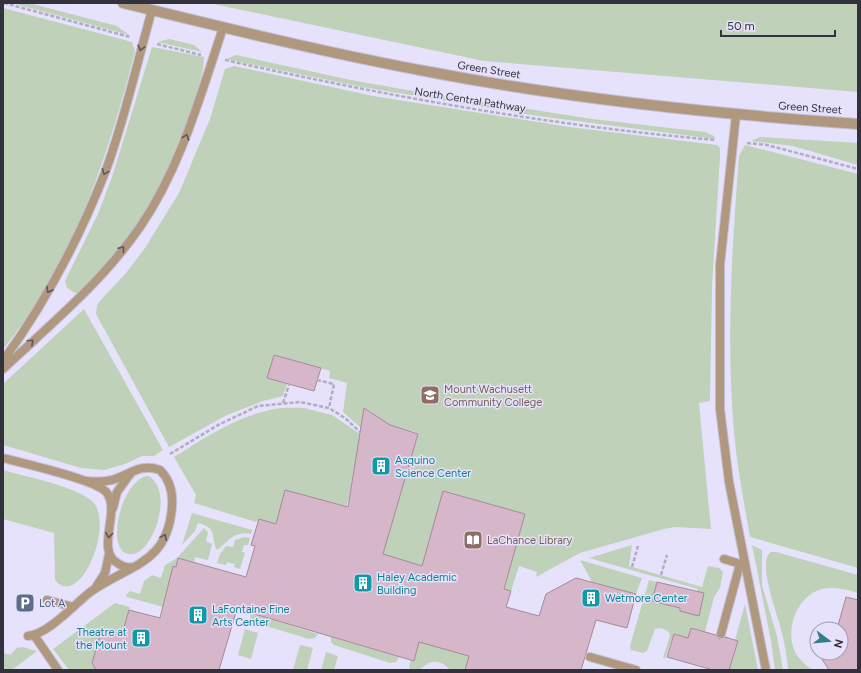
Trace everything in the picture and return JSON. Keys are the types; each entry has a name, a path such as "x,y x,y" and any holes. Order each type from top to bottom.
{"street":[{"name":"Green Street","path":"123,3 224,28 362,59 477,80 626,102 736,115 858,124"}],"lane":[{"path":"3,361 50,287 99,187 122,118 152,10"},
{"path":"3,369 96,282 140,226 176,161 224,28"},
{"path":"736,115 720,265 719,389 722,433 730,482 744,565 766,670"},
{"path":"3,458 87,481 102,488 108,493 111,501 108,562 105,573 100,582 91,592 48,627 31,636 58,670"},
{"path":"87,481 101,482 113,480 139,468 149,466 160,470 169,483 172,498 171,515 165,536 157,552 138,565 91,592"},
{"path":"111,513 117,492 129,475 139,468"},
{"path":"109,553 114,561 119,565 131,567 138,565"},
{"path":"724,559 744,565"},
{"path":"721,634 744,565"},
{"path":"47,600 73,607"},
{"path":"590,657 636,670"}],"path":[{"path":"4,3 130,37"},
{"path":"157,44 201,54"},
{"name":"North Central Pathway","path":"225,60 372,92 552,121 716,140"},
{"path":"747,143 767,145 858,169"},
{"path":"317,380 334,384 329,408"},
{"path":"283,403 289,384"},
{"path":"170,454 218,425 258,406 283,403 300,402 329,408 345,418 360,432"},
{"path":"632,567 638,546"},
{"path":"661,575 667,555"}],"green space":[{"path":"12,3 29,3 117,26 129,35"},
{"path":"209,3 858,3 858,92 484,61"},
{"path":"3,8 132,42 135,51 113,129 85,208 49,282 27,317 3,349"},
{"path":"169,39 194,45 202,52 157,42"},
{"path":"152,47 204,57 202,74 194,101 175,154 149,204 117,251 79,292 75,293 67,288 65,281 98,214 112,177"},
{"path":"236,55 351,80 413,91 592,119 705,132 714,136 715,139 538,116 362,87 226,59"},
{"path":"234,66 373,96 569,127 717,145 720,148 720,157 712,286 710,401 699,403 711,529 675,527 664,529 580,553 536,577 537,572 519,566 511,591 504,589 525,514 444,491 422,566 359,548 387,540 418,433 390,425 364,408 361,428 343,412 347,383 329,378 330,371 274,355 267,378 287,384 283,396 263,401 227,415 169,447 96,314 97,306 126,273 145,248 179,193 210,119 225,69"},
{"path":"760,137 858,143 858,165 793,146 751,141"},
{"path":"745,145 858,174 858,568 750,537 735,445 730,363 732,260 736,190 739,156"},
{"path":"84,309 163,450 154,456 142,456 125,464 104,470 81,468 3,445 3,384"},
{"path":"304,408 332,415 360,434 349,497 342,521 341,505 286,490 276,524 259,519 256,522 194,503 196,495 174,457 220,429 257,413 274,409"},
{"path":"3,470 75,491 92,501 98,512 100,527 97,544 92,561 84,575 74,584 64,586 55,580 54,533 3,519"},
{"path":"148,476 156,483 160,495 158,522 145,546 137,553 128,554 121,549 117,540 117,527 120,514 124,500 131,488 139,480"},
{"path":"192,513 252,530 251,534 239,534 231,538 217,550 211,530 208,527 198,523 195,531 182,545"},
{"path":"204,528 208,532 206,541 212,544 208,560 195,557 194,563 178,558 176,567 173,566 163,607 127,597 126,595 130,591 140,594 144,581 152,575 161,578 165,565 177,558"},
{"path":"245,537 250,538 248,545 244,545 242,552 245,553 240,569 234,567 235,564 227,562 226,565 217,563 220,554 226,546 233,547 235,540"},
{"path":"632,545 629,566 702,587 708,566 719,568 723,572 720,588 714,597 705,632 691,627 688,638 674,634 665,658 663,658 670,635 668,631 664,629 655,629 647,651 643,653 631,650 630,646 649,580 657,582 652,601 680,608 680,611 699,615 704,593 697,592 698,589 589,558"},
{"path":"752,545 762,550 762,585 777,636 783,670 775,670 771,641"},
{"path":"771,552 776,552 858,575 858,593 839,588 819,590 804,600 795,616 792,625 792,644 798,657 812,670 788,670 783,638 767,578 767,558"},
{"path":"580,560 642,578 636,594 592,582"},
{"path":"115,603 130,607 122,634 102,629 92,663 96,670 69,670 53,649"},
{"path":"745,604 758,670 729,670 738,641 735,640"},
{"path":"251,613 318,634 315,638 309,639 252,622 250,620"},
{"path":"245,629 258,633 251,659 238,655"},
{"path":"331,637 399,657 396,662 390,663 334,645 331,642"},
{"path":"420,639 470,654 465,670 450,670 439,662 431,662 420,670 410,669 409,666 411,660 414,661"},
{"path":"300,645 313,648 307,670 293,670"},
{"path":"22,647 37,651 12,670 3,670 3,653 10,655 17,648"},
{"path":"326,652 338,656 334,670 321,670"}],"building":[{"path":"274,355 321,368 314,391 267,378"},
{"path":"364,408 390,425 418,434 383,554 422,566 443,491 525,514 504,589 511,591 506,607 539,616 546,594 576,578 636,594 627,628 596,620 581,670 465,670 469,656 419,642 414,661 251,613 236,612 219,670 96,670 92,663 102,629 122,634 129,610 160,618 173,566 176,567 178,558 246,577 255,546 251,545 259,519 276,524 285,490 348,507"},
{"path":"657,582 704,593 699,616 680,611 680,608 652,601"},
{"path":"846,597 858,600 858,670 829,670 823,661 849,661 849,621 839,621"},
{"path":"691,628 716,635 719,639 725,637 738,641 729,670 713,670 667,657 674,634 688,638"}],"place":[{"name":"Mount Wachusett Community College","path":"430,395"},
{"name":"Asquino Science Center","path":"381,466"},
{"name":"LaChance Library","path":"473,540"},
{"name":"Haley Academic Building","path":"363,583"},
{"name":"Wetmore Center","path":"591,598"},
{"name":"Lot A","path":"25,603"},
{"name":"LaFontaine Fine Arts Center","path":"198,615"},
{"name":"Theatre at the Mount","path":"141,638"}]}
